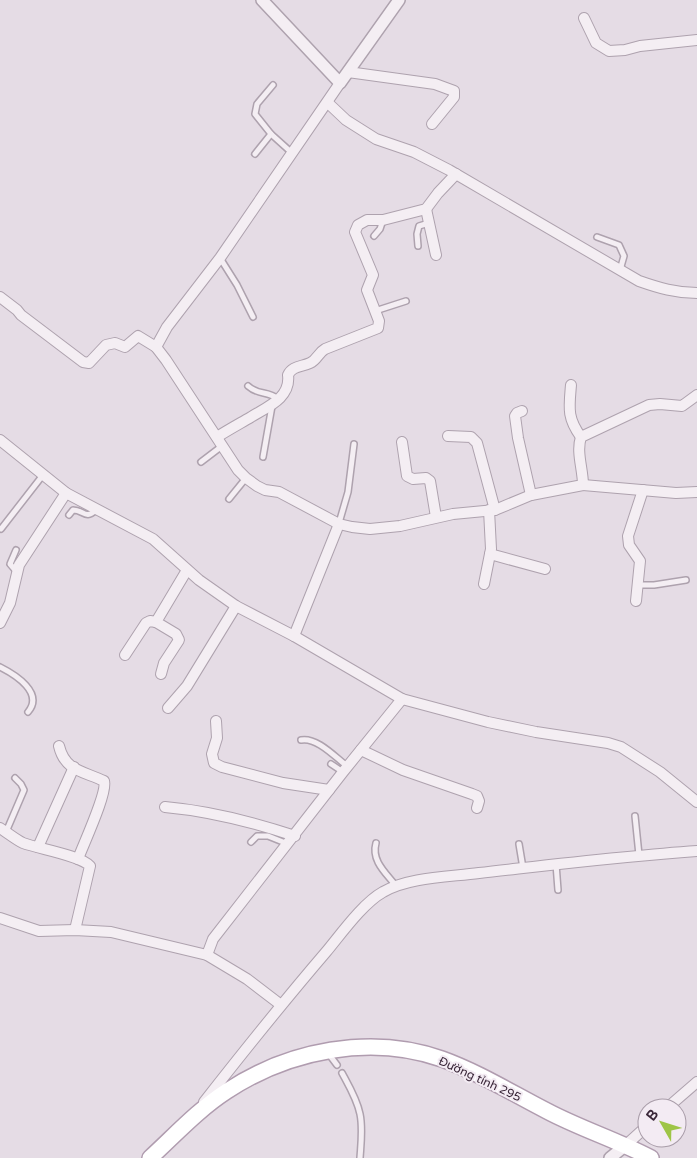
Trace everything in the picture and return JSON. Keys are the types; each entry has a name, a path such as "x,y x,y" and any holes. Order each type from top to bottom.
{"main road":[{"name":"Đường tỉnh 295","path":"150,1158 191,1119 228,1090 248,1079 290,1061 327,1050 356,1048 399,1049 441,1059 499,1085 549,1112 626,1144 651,1158"}],"street":[{"path":"262,0 340,83"},
{"path":"156,347 167,327 220,258 291,152 328,103 399,0"},
{"path":"584,18 596,43 609,52 640,46 697,40"},
{"path":"348,72 434,84 454,91 454,98 432,124"},
{"path":"328,103 346,120 376,139 414,152 456,174 639,281 677,293 697,293"},
{"path":"219,442 275,402 286,389 289,382 288,375 294,368 312,363 316,360 318,352 378,328 380,324 367,290 372,275 355,232 358,225 367,220 383,220 426,209 456,174"},
{"path":"426,209 436,255"},
{"path":"0,297 17,310 21,316 83,362 89,363 106,345 115,343 125,347 138,336 156,347 219,442 246,478 265,490 279,492 339,524 352,528 370,529 400,526 436,517 492,510 531,495 583,485 676,493 697,492"},
{"path":"571,386 569,414 572,425 581,437"},
{"path":"583,485 578,445 581,437 649,406 660,404 682,406 697,395"},
{"path":"522,411 516,413 518,438 531,495"},
{"path":"448,436 472,437 477,443 492,510 490,554 484,584"},
{"path":"0,440 66,493 153,539 199,580 236,606 294,636 402,699 488,722 536,732 608,743 621,747 660,772 697,802"},
{"path":"402,442 407,476 413,479 426,478 430,481 436,517"},
{"path":"636,601 640,561 629,545 628,536 643,490"},
{"path":"0,623 10,603 16,571 66,493"},
{"path":"294,636 339,524"},
{"path":"490,554 545,569"},
{"path":"156,622 187,570"},
{"path":"168,708 187,686 236,606"},
{"path":"125,655 146,623 150,621 156,622 176,634 179,640 167,658 161,674"},
{"path":"207,955 213,939 402,699"},
{"path":"216,721 217,738 212,754 214,763 222,767 283,783 329,790"},
{"path":"59,746 66,764 104,781 105,784 102,799 78,859"},
{"path":"361,750 403,770 477,796 479,801 477,808"},
{"path":"38,848 74,767"},
{"path":"165,807 181,808 255,824 291,840"},
{"path":"3,830 23,843 87,863 90,869 75,930"},
{"path":"191,1119 273,1014 370,901 382,892 396,886 421,880 638,855 697,851"},
{"path":"0,918 38,931 112,932 207,955 247,979 281,1005"},
{"path":"679,1098 697,1082"},
{"path":"610,1158 637,1135"}],"lane":[{"path":"273,85 257,104 255,114 271,134 291,152"},
{"path":"255,154 271,134"},
{"path":"374,236 380,229 383,220"},
{"path":"418,246 417,234 419,226 429,223"},
{"path":"597,237 619,245 624,256 620,271"},
{"path":"220,258 237,285 253,317"},
{"path":"375,311 406,301"},
{"path":"248,386 255,392 272,394 275,402 263,457"},
{"path":"201,462 219,442"},
{"path":"339,524 348,492 354,444"},
{"path":"1,529 43,475"},
{"path":"229,499 246,478"},
{"path":"69,515 73,510 87,515 96,510"},
{"path":"16,550 10,564 16,571"},
{"path":"638,584 654,585 686,580"},
{"path":"0,667 21,680 29,689 34,703 28,712"},
{"path":"301,740 309,739 317,743 346,769"},
{"path":"332,764 346,769"},
{"path":"3,830 24,790 15,778"},
{"path":"635,816 638,855"},
{"path":"251,842 258,836 291,840"},
{"path":"376,843 374,854 377,862 396,886"},
{"path":"519,844 523,868"},
{"path":"556,864 558,890"},
{"path":"327,1050 337,1065"},
{"path":"342,1073 356,1100 360,1113 362,1133 360,1158"}]}
